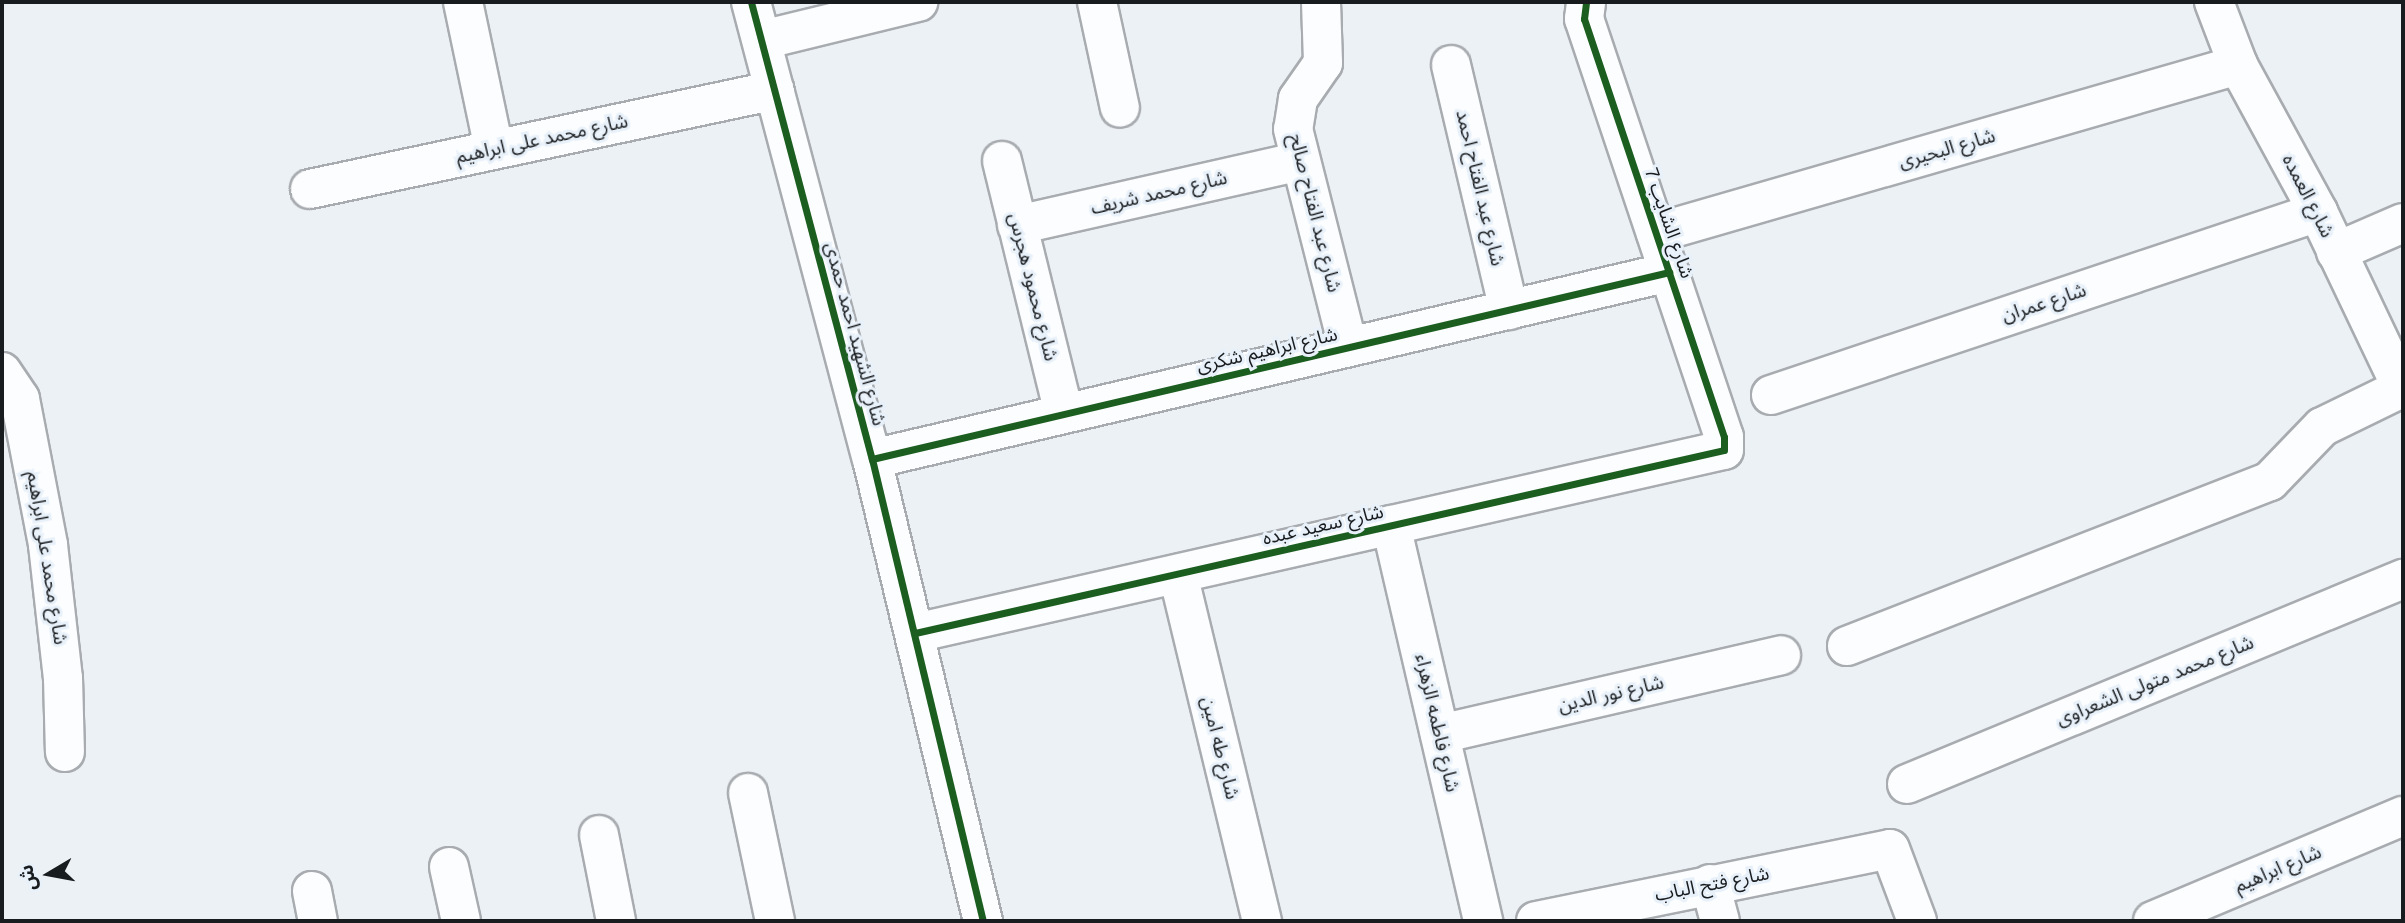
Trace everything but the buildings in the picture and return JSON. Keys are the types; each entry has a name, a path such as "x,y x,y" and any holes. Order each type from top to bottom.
{"street":[{"path":"463,2 495,149"},
{"name":"شارع الشهيد احمد حمدى","path":"751,2 872,459 984,921"},
{"path":"762,40 918,2"},
{"path":"1097,2 1120,108"},
{"name":"شارع عبد الفتاح صالح","path":"1321,2 1322,63 1293,111 1300,161 1348,348"},
{"name":"شارع العمده","path":"2214,2 2238,65 2318,212 2403,389"},
{"name":"شارع الشايب 7","path":"1585,10 1724,437"},
{"name":"شارع عبد الفتاح احمد","path":"1451,65 1509,310"},
{"name":"شارع البحيرى","path":"1656,233 2238,65"},
{"name":"شارع محمد على ابراهيم","path":"310,189 775,90"},
{"name":"شارع محمود هجرس","path":"1002,161 1064,414"},
{"name":"شارع محمد شريف","path":"1017,225 1300,161"},
{"name":"شارع عمران","path":"1771,394 2318,212"},
{"path":"2336,251 2403,223"},
{"name":"شارع ابراهيم شكرى","path":"872,459 1669,272"},
{"name":"شارع محمد على ابراهيم","path":"2,372 20,399 48,545 63,678 65,752"},
{"path":"1847,646 2270,481 2322,427 2403,389"},
{"name":"شارع سعيد عبده","path":"915,634 1391,525 1713,456 1724,450 1724,437"},
{"name":"شارع فاطمه الزهراء","path":"1391,525 1483,921"},
{"name":"شارع طه امين","path":"1178,574 1262,921"},
{"name":"شارع محمد متولى الشعراوى","path":"1907,784 2403,579"},
{"name":"شارع نور الدين","path":"1440,734 1782,655"},
{"path":"748,793 775,921"},
{"name":"شارع ابراهيم","path":"2153,921 2403,816"},
{"path":"599,835 617,921"},
{"name":"شارع فتح الباب","path":"1536,921 1890,849 1917,921"},
{"path":"449,866 461,921"},
{"path":"1710,884 1720,921"}],"cycle path":[{"path":"751,2 872,459 983,921"},
{"path":"915,633 1724,450 1724,437 1584,19 1586,2"},
{"path":"872,459 1669,272"}]}
